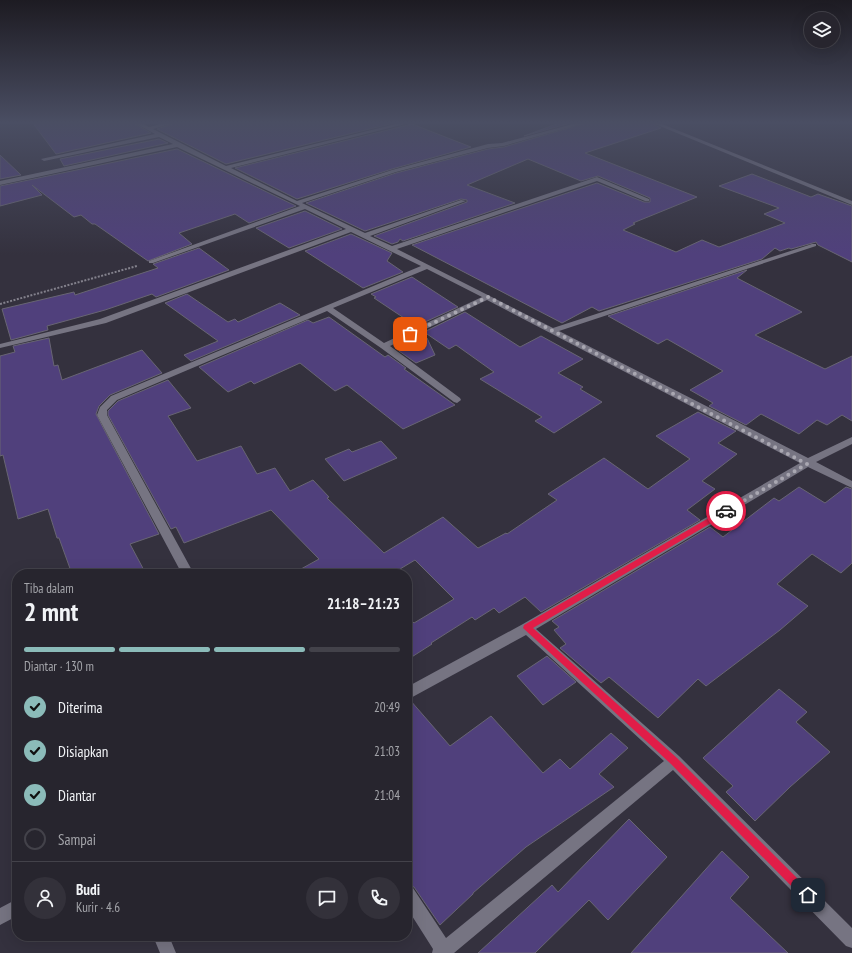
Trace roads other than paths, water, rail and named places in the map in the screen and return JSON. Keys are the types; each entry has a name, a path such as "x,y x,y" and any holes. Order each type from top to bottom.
{"street":[{"path":"0,183 77,166"},
{"path":"223,166 350,230 427,266 553,330 807,464 852,485"},
{"path":"226,168 232,166"},
{"path":"296,203 411,166"},
{"path":"762,166 852,203"},
{"path":"391,249 597,179 648,200"},
{"path":"364,236 463,200"},
{"path":"151,262 304,207"},
{"path":"0,346 102,321 350,230"},
{"path":"553,330 814,245"},
{"path":"185,569 102,415 103,409 114,398 427,266"},
{"path":"384,346 488,297"},
{"path":"327,308 384,346 457,400"},
{"path":"412,691 527,628 807,464 852,440"},
{"path":"527,628 674,761 852,940"},
{"path":"412,902 443,952 674,761"},
{"path":"0,917 12,910"},
{"path":"163,941 168,953"}]}
